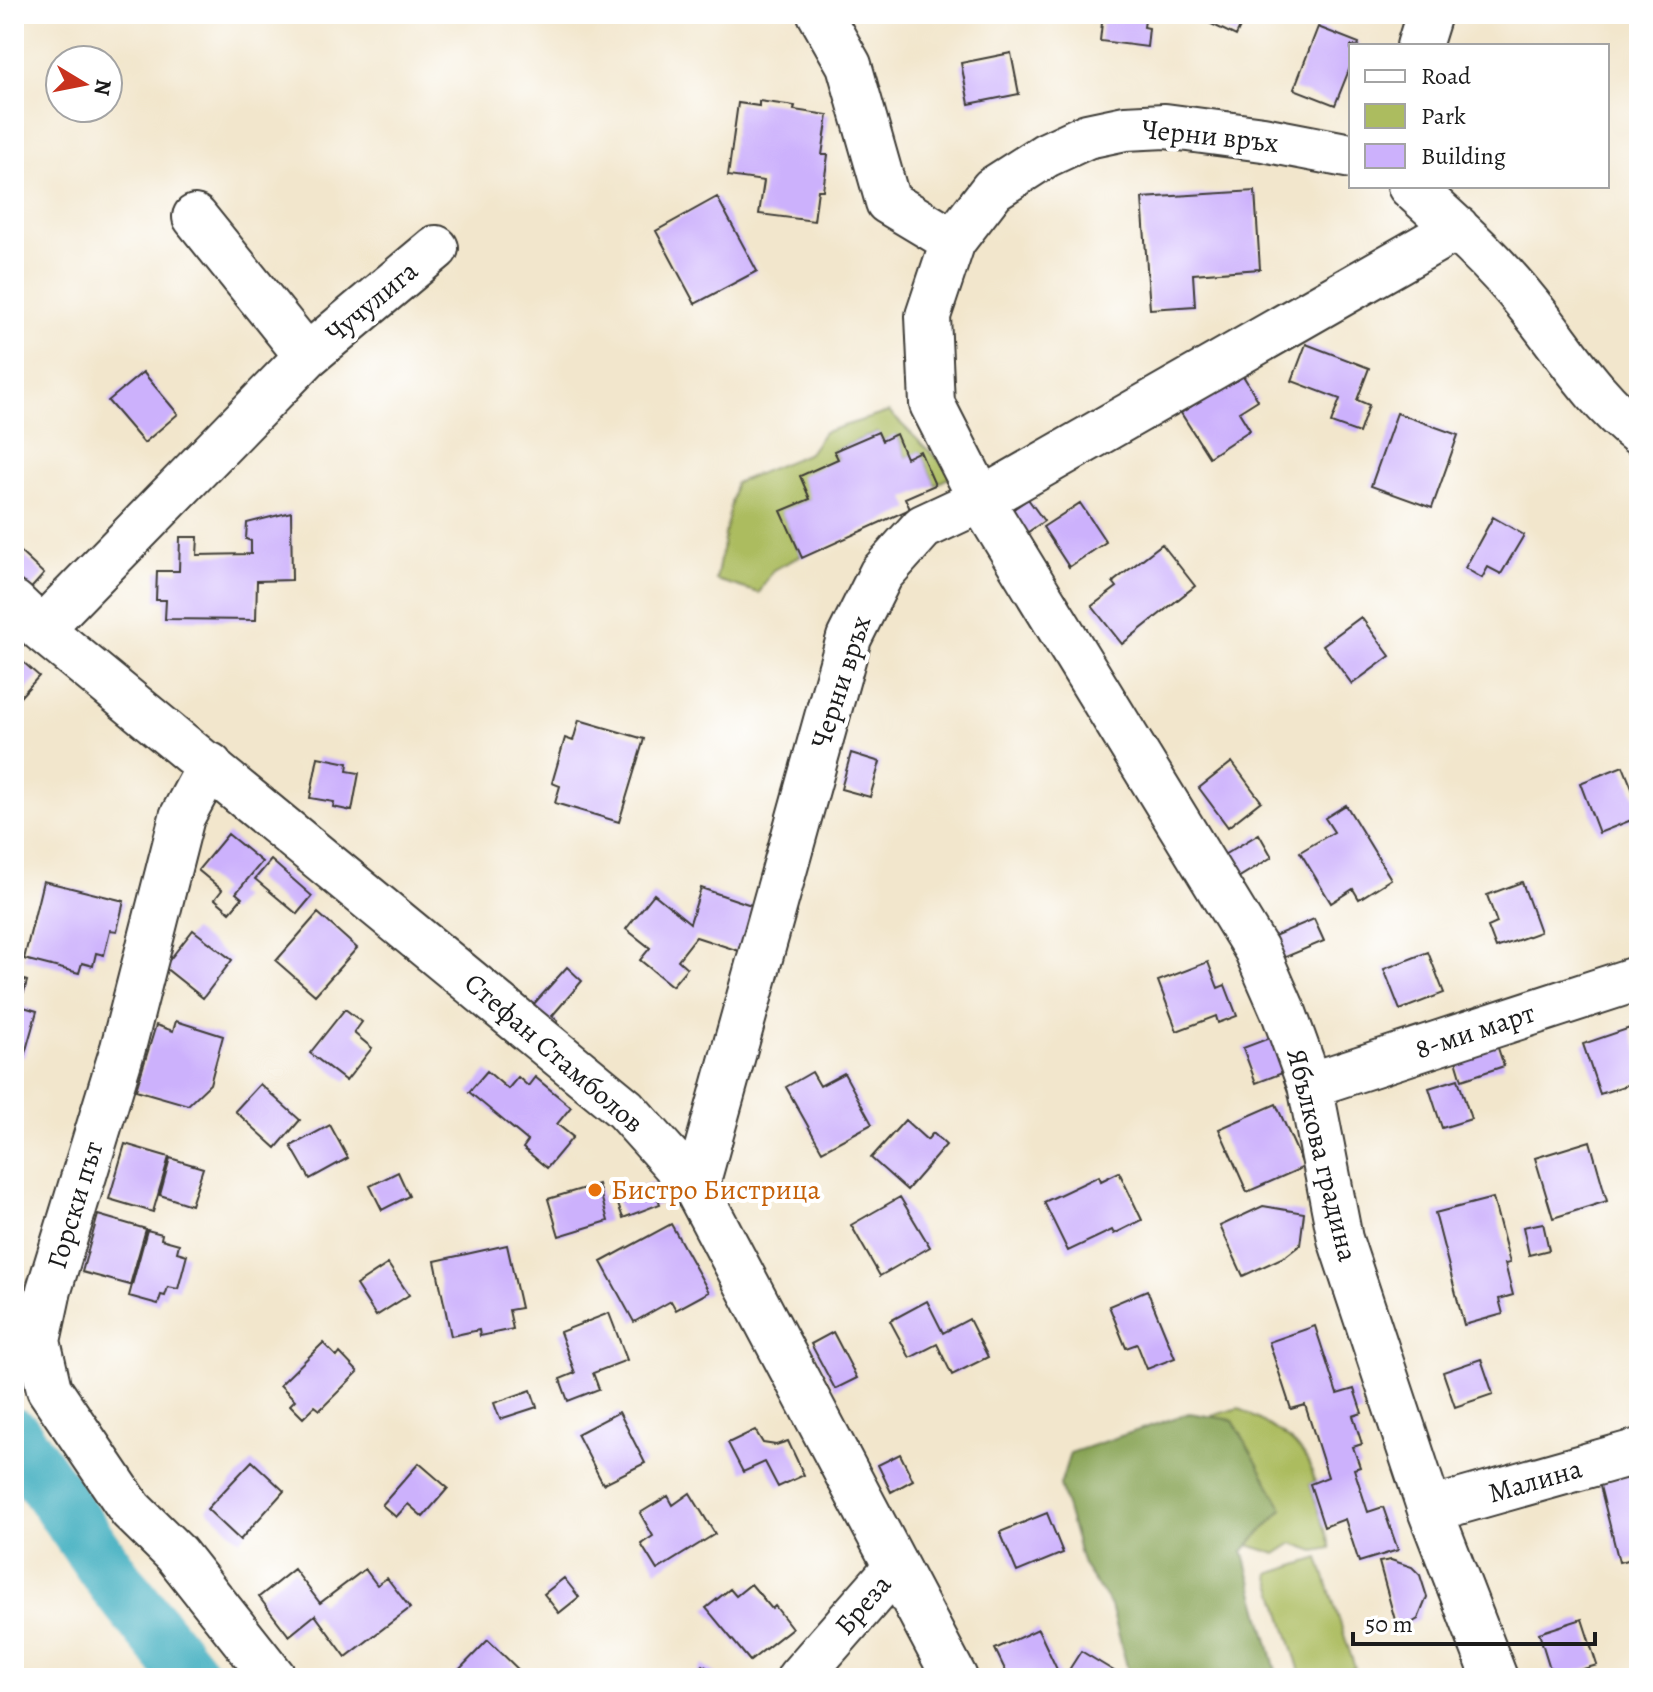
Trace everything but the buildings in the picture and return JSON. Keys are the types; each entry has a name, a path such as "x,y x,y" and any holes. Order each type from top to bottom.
{"street":[{"path":"820,14 849,65 888,202 953,241"},
{"path":"1420,44 1429,14"},
{"name":"Черни връх","path":"696,1188 849,638 881,574 923,527 981,500 932,404 928,316 953,241 993,189 1046,155 1087,136 1125,128 1165,126 1263,139 1349,156"},
{"path":"1412,188 1457,228 1525,301 1589,384 1639,433"},
{"path":"195,217 307,356"},
{"path":"981,500 1457,228"},
{"name":"Чучулига","path":"28,616 307,356 436,248"},
{"name":"Ябълкова градина","path":"981,500 1256,949 1310,1085 1340,1239 1430,1510 1495,1678"},
{"name":"Стефан Стамболов","path":"28,616 625,1109 696,1188 955,1678"},
{"name":"Горски път","path":"210,765 182,817 123,1048 49,1290 38,1341 49,1389 131,1510 176,1554 274,1678"},
{"name":"8-ми март","path":"1310,1085 1639,978"},
{"path":"14,1318 49,1290"},
{"name":"Малина","path":"1430,1510 1639,1451"},
{"name":"Бреза","path":"799,1678 896,1567"}],"green space":[{"path":"889,412 954,475 935,485 920,452 906,458 897,435 882,441 877,432 834,451 838,459 810,499 782,512 801,556 773,570 759,593 716,580 735,483 809,453 824,432"},
{"path":"1239,1408 1286,1437 1304,1456 1311,1468 1315,1482 1310,1484 1331,1548 1315,1551 1293,1543 1276,1554 1248,1545 1283,1509 1210,1416"},
{"path":"1189,1413 1233,1420 1283,1509 1243,1551 1278,1678 1130,1678 1111,1606 1083,1565 1060,1485 1070,1453"},
{"path":"1319,1558 1355,1668 1324,1678 1302,1678 1269,1574"}],"waterway":[{"path":"14,1437 116,1583 192,1678"}],"place":[{"name":"Бистро Бистрица","path":"595,1190"}]}
